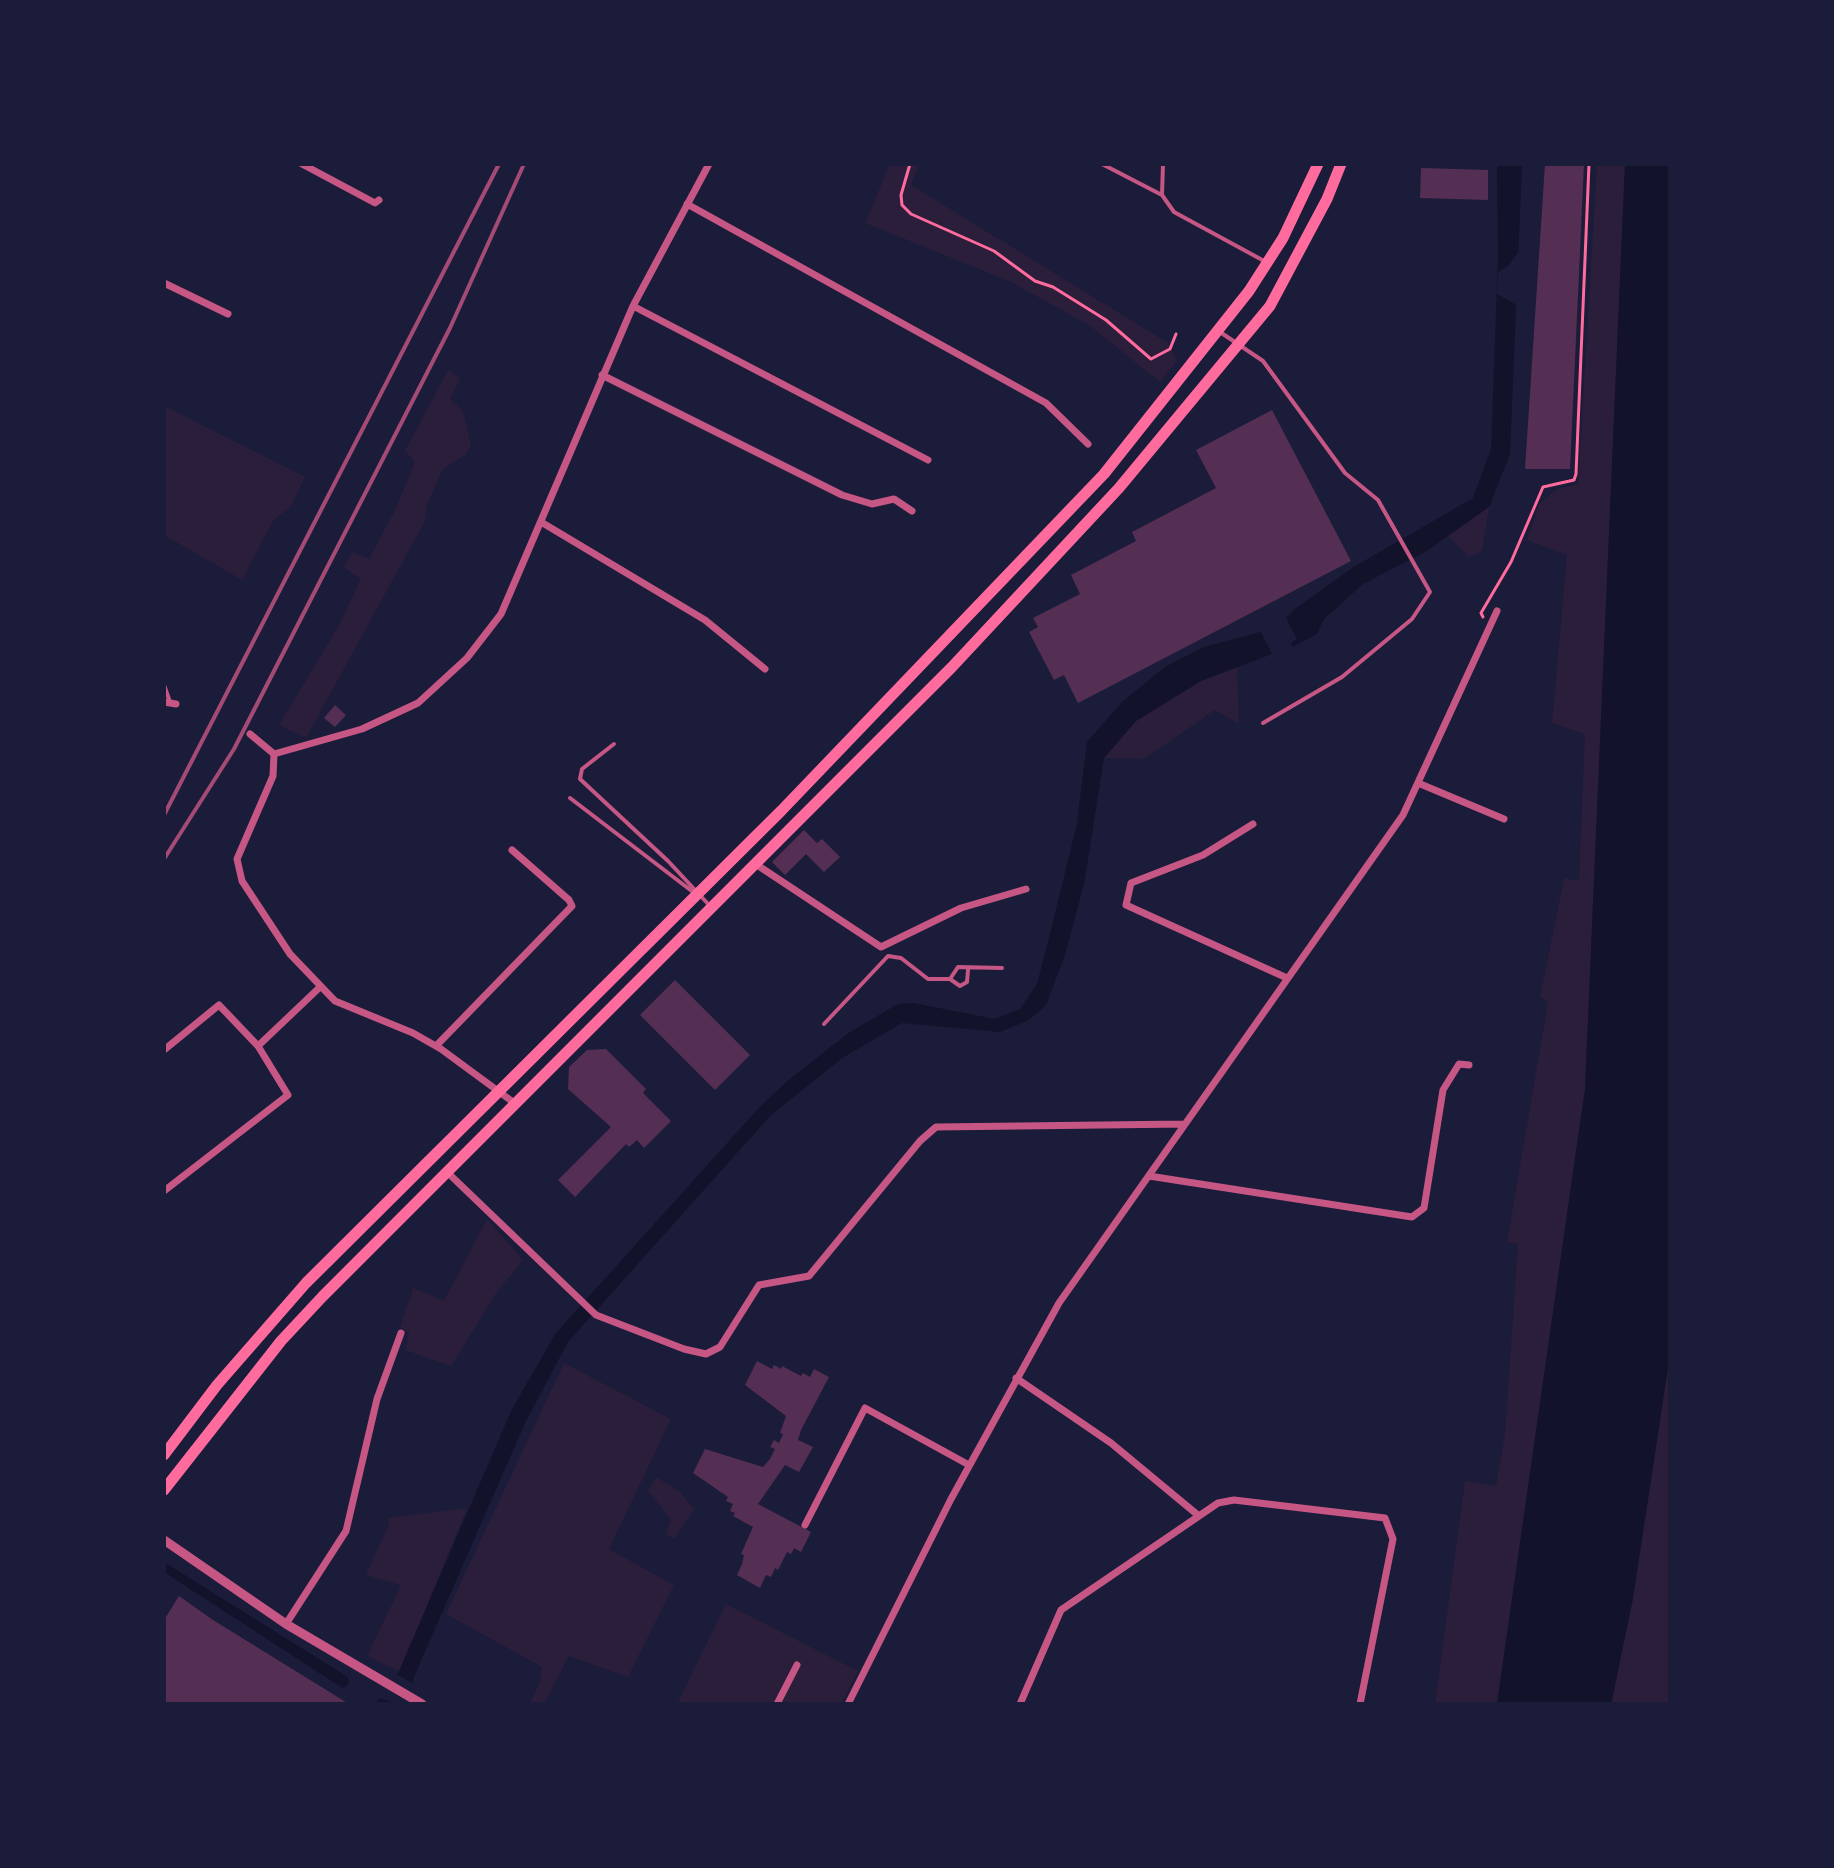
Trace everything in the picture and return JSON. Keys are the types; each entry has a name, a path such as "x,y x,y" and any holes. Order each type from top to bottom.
{"main road":[{"path":"164,1455 262,1331 498,1089 781,811 1104,474 1220,332 1268,262 1318,164"},
{"path":"164,1490 281,1341 513,1102 1057,558 1239,347 1270,306 1327,199 1341,164"}],"street":[{"path":"302,164 375,203 379,200"},
{"path":"274,754 362,729 418,703 467,658 501,614 633,306 709,164"},
{"path":"687,204 1046,403 1088,444"},
{"path":"164,283 228,314"},
{"path":"633,306 928,460"},
{"path":"602,375 842,495 872,504 894,499 912,511"},
{"path":"541,522 705,620 765,669"},
{"path":"848,1704 969,1465 1059,1303 1403,815 1497,611"},
{"path":"250,734 274,754"},
{"path":"274,754 273,776 237,859 242,881 258,908 319,988 335,1001 436,1046 513,1102"},
{"path":"1418,783 1504,819"},
{"path":"1253,824 1203,855 1131,883 1126,905 1287,978"},
{"path":"436,1046 572,906 512,850"},
{"path":"754,863 881,947 888,956"},
{"path":"881,947 961,908 1026,889"},
{"path":"258,1046 319,988"},
{"path":"164,1050 219,1005 258,1046 288,1095 164,1191"},
{"path":"1149,1176 1412,1217 1424,1208 1443,1090 1459,1064 1469,1065"},
{"path":"447,1172 596,1315 684,1349 706,1354 715,1351 728,1337 759,1285 809,1276 920,1141 936,1127 1184,1124"},
{"path":"286,1624 346,1531 377,1399 401,1333"},
{"path":"1016,1378 1111,1443 1199,1516"},
{"path":"805,1525 865,1408 969,1465"},
{"path":"1020,1704 1061,1610 1218,1503 1234,1500 1385,1518 1393,1539 1360,1704"},
{"path":"164,1540 286,1624 422,1704"},
{"path":"777,1704 797,1665"}],"lane":[{"path":"1102,164 1162,195 1174,212 1188,222 1268,262"},
{"path":"1162,195 1163,164"},
{"path":"1220,332 1263,361 1345,473 1378,500 1410,562 1430,592 1412,619 1342,677 1263,723"},
{"path":"164,685 170,703"},
{"path":"614,744 582,769 580,779 668,861 710,907"},
{"path":"570,798 683,888 695,893"},
{"path":"824,1024 888,956 901,958 928,979 950,979 960,986 967,982 968,970"},
{"path":"950,979 958,967 968,970 1002,968"}],"path":[{"path":"910,164 901,195 902,205 911,214 994,251 1035,281 1053,287 1106,320 1151,359 1170,349 1176,334"},
{"path":"1489,627 1481,613 1511,562 1543,487 1574,480 1576,474 1590,167"}],"shaded area":[{"path":"890,164 919,164 911,185 1168,343 1177,361 1160,382 1089,325 1009,281 865,223"},
{"path":"1497,164 1522,164 1510,454 1489,507 1425,552 1363,584 1324,619 1317,634 1293,647 1291,643 1297,639 1286,618 1295,609 1352,568 1473,498 1491,449 1498,258"},
{"path":"1597,164 1625,164 1585,1089 1497,1704 1435,1704 1465,1481 1496,1486 1505,1434 1518,1244 1507,1242 1548,1002 1540,997 1564,878 1579,881 1585,734 1552,723 1567,555 1527,540 1539,504 1557,489 1578,484"},
{"path":"1625,164 1670,164 1670,1354 1633,1598 1611,1704 1497,1704 1585,1089"},
{"path":"448,370 460,378 450,399 463,411 471,446 465,455 442,470 426,508 425,521 306,738 279,725 338,627 361,579 343,567 353,552 369,559 395,510 415,462 405,451"},
{"path":"164,406 305,477 291,506 273,521 242,580 164,535"},
{"path":"1489,507 1482,551 1469,557 1448,536"},
{"path":"1261,632 1272,654 1201,681 1136,721 1104,758 1084,884 1065,955 1046,1005 1029,1020 1000,1032 902,1023 842,1058 770,1116 568,1342 526,1421 413,1679 409,1704 367,1704 164,1572 164,1562 386,1701 512,1409 556,1333 757,1110 786,1082 850,1032 898,1004 913,1003 995,1019 1020,1009 1037,984 1048,942 1077,824 1087,742 1123,701 1165,667 1204,647"},
{"path":"1237,666 1239,724 1215,710 1144,759 1104,758 1136,721 1201,681"},
{"path":"487,1219 523,1260 497,1292 451,1366 405,1350 409,1333 400,1327 413,1288 444,1301"},
{"path":"1670,1354 1670,1704 1611,1704 1633,1598"},
{"path":"564,1363 671,1419 609,1549 674,1585 628,1677 569,1656 544,1704 530,1704 540,1682 542,1667 446,1614"},
{"path":"656,1477 679,1491 694,1509 674,1539 666,1534 671,1519 648,1491"},
{"path":"467,1508 400,1672 367,1656 401,1585 366,1575 389,1524 388,1518"},
{"path":"726,1604 858,1671 841,1704 677,1704"}],"pier":[{"path":"1520,250 1522,308 1497,294 1498,272 1508,266"},
{"path":"347,1674 384,1696 396,1674 416,1685 410,1704 395,1704 381,1697 374,1704 363,1704 339,1690 349,1684"}],"building":[{"path":"1545,164 1584,164 1570,469 1525,469"},
{"path":"1421,168 1488,170 1488,200 1420,198"},
{"path":"1272,410 1351,561 1078,703 1064,675 1054,680 1029,632 1038,627 1033,618 1080,594 1071,575 1136,541 1132,532 1216,488 1196,450"},
{"path":"335,705 346,715 335,727 324,718"},
{"path":"804,830 817,843 822,839 840,857 824,872 806,854 785,875 772,862"},
{"path":"675,980 750,1055 715,1090 640,1015"},
{"path":"606,1049 646,1089 643,1093 671,1121 644,1148 637,1140 629,1147 626,1144 575,1197 558,1180 611,1127 568,1089 569,1067 587,1050"},
{"path":"757,1361 772,1369 774,1365 781,1369 782,1366 801,1376 803,1373 810,1377 814,1369 829,1377 798,1440 813,1447 799,1472 785,1465 758,1504 811,1532 801,1552 794,1548 791,1554 787,1552 778,1570 775,1568 771,1577 766,1575 760,1588 737,1575 744,1555 741,1554 753,1527 733,1516 735,1513 730,1511 733,1504 726,1501 728,1497 693,1473 705,1449 763,1467 770,1459 775,1449 770,1447 774,1440 779,1443 786,1416 745,1385"},
{"path":"179,1596 349,1704 164,1704 164,1620"}],"railway":[{"path":"164,815 499,164"},
{"path":"164,859 234,749 450,328 524,164"}]}
